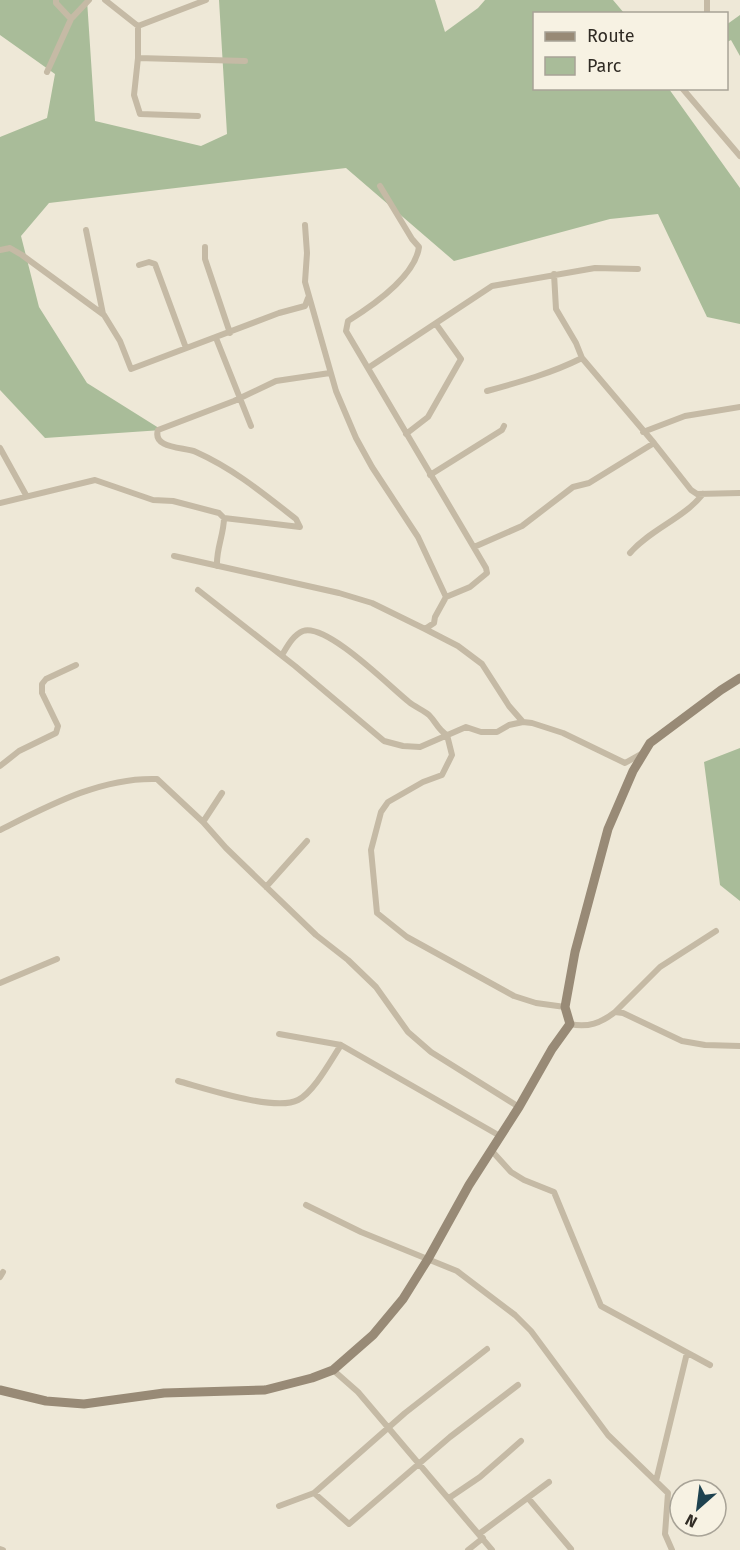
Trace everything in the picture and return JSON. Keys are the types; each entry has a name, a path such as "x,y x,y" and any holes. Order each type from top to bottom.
{"street":[{"path":"56,0 56,3 71,19"},
{"path":"47,72 71,19 88,0"},
{"path":"105,0 138,26"},
{"path":"138,26 206,0"},
{"path":"138,26 138,58 134,95 140,114 198,116"},
{"path":"138,58 245,61"},
{"path":"684,90 740,156"},
{"path":"380,186 419,247 418,257 400,282 366,310 348,321 346,331 488,573 470,587 446,597 434,623 425,629"},
{"path":"305,225 307,253 305,282 330,373 356,438 372,467 418,537 446,597"},
{"path":"86,230 104,315 120,341 131,369 279,313 305,306 309,298"},
{"path":"205,247 205,259 230,333"},
{"path":"0,250 10,248 22,255 104,315"},
{"path":"139,265 149,262 155,264 186,348"},
{"path":"368,368 492,286 594,268 638,269"},
{"path":"554,274 556,309 582,358 691,490 697,494 740,493"},
{"path":"406,434 429,417 461,359 436,324"},
{"path":"216,338 251,426"},
{"path":"487,392 530,380 582,358"},
{"path":"0,502 95,480 153,500 173,501 219,513 224,518 300,527 296,519 220,462 190,449 163,445 157,434 158,430 239,399 276,381 330,373"},
{"path":"643,432 685,416 740,407"},
{"path":"430,475 502,430 504,426"},
{"path":"474,547 522,526 573,487 589,483 654,443"},
{"path":"0,448 26,495"},
{"path":"630,553 654,531 693,506 703,494"},
{"path":"218,566 216,553 224,527 224,518"},
{"path":"174,556 339,593 372,603 458,646 482,664 509,706 523,722"},
{"path":"198,590 282,655 384,741 403,746 420,747 466,727 481,732 497,732 509,725 523,722 563,733 625,763 641,754"},
{"path":"282,655 295,636 302,631 311,630 324,635 347,650 410,704 429,715 440,731 447,735 452,755 442,775 423,782 388,802 381,812 371,850 377,913 407,937 514,996 536,1003 565,1007"},
{"path":"0,766 19,751 56,733 58,726 42,693 42,684 46,679 76,665"},
{"path":"570,1024 565,1007 575,952 608,829 641,754 650,743 740,678"},
{"path":"0,830 68,798 95,789 140,778 157,778 316,935 348,960 375,987 408,1032 419,1043 519,1107"},
{"path":"203,822 222,793"},
{"path":"266,887 307,841"},
{"path":"570,1024 578,1026 600,1024 660,967 716,931"},
{"path":"0,983 57,959"},
{"path":"615,1012 623,1013 693,1044 740,1046"},
{"path":"0,1390 46,1401 84,1404 164,1393 265,1390 301,1382 333,1370 373,1335 396,1308 428,1259 450,1216 519,1107 552,1049 570,1024"},
{"path":"279,1034 341,1045 500,1136"},
{"path":"178,1081 214,1092 259,1101 288,1103 299,1100 308,1092 341,1045"},
{"path":"491,1150 511,1172 554,1192 601,1306 710,1365"},
{"path":"306,1205 388,1244 428,1259 468,1278 515,1315 531,1331 608,1435 668,1493 665,1534 672,1550"},
{"path":"279,1506 314,1493 422,1399 487,1349"},
{"path":"656,1481 687,1353"},
{"path":"333,1370 358,1392 492,1550"},
{"path":"314,1493 349,1524 450,1437 518,1385"},
{"path":"449,1498 480,1477 521,1441"},
{"path":"468,1550 481,1536 549,1482"},
{"path":"528,1498 571,1549"}],"green space":[{"path":"0,0 87,0 95,121 201,146 227,134 219,0 435,0 445,32 478,8 485,0 613,0 623,12 533,12 533,90 670,90 740,188 740,324 707,317 658,214 610,219 454,261 346,168 49,203 21,236 39,307 87,383 162,430 45,438 0,390 0,137 47,118 55,74 0,35"},
{"path":"740,15 740,56 731,40 728,42 728,24"},
{"path":"740,748 740,901 720,885 704,762"}]}
